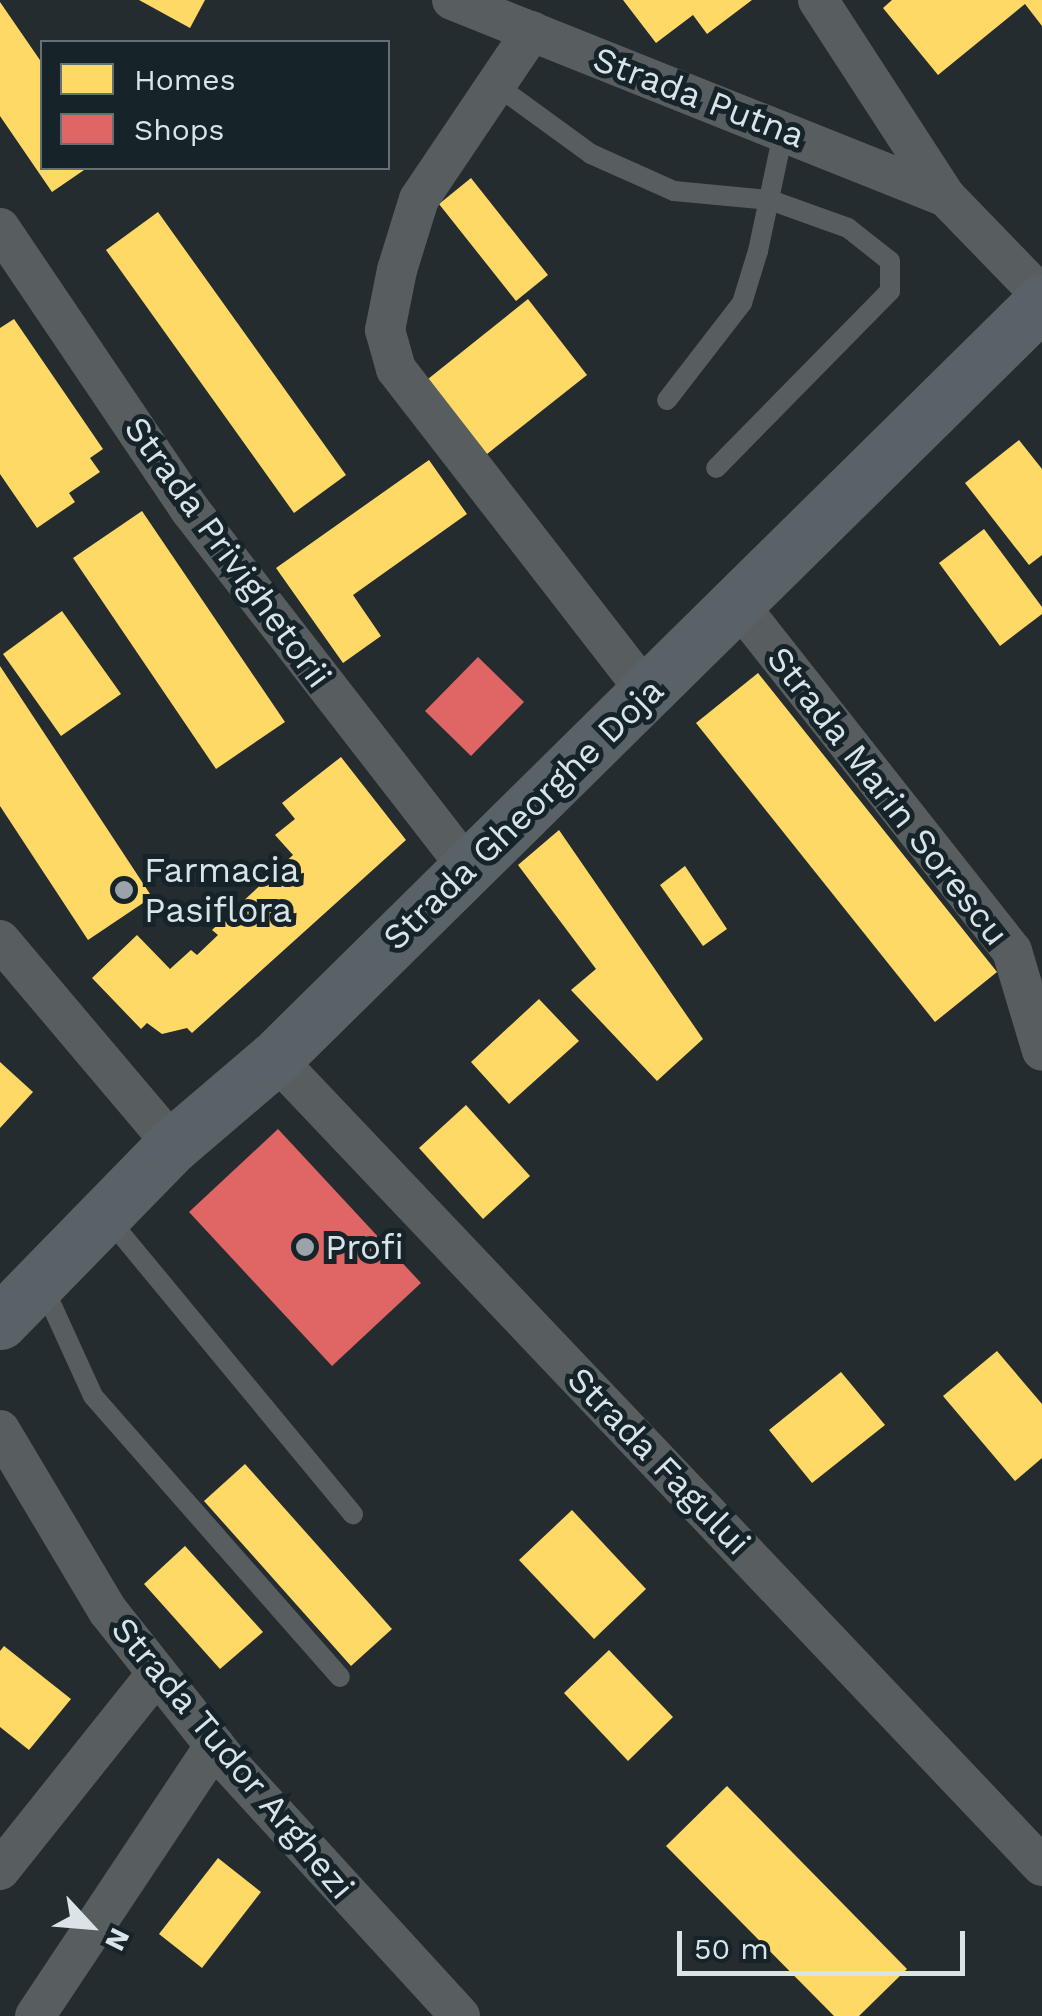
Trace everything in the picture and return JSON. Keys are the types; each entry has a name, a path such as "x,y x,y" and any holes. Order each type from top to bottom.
{"main road":[{"name":"Strada Gheorghe Doja","path":"0,1322 173,1145 276,1058 1042,299"}],"street":[{"name":"Strada Putna","path":"452,0 784,129 946,198"},
{"name":"Strada Putna","path":"818,0 946,198 1042,299"},
{"path":"532,31 419,200 397,270 385,330 396,368 647,693"},
{"name":"Strada Privighetorii","path":"0,228 192,511 468,868"},
{"name":"Strada Marin Sorescu","path":"738,604 1012,951 1042,1051"},
{"path":"0,940 173,1145"},
{"name":"Strada Fagului","path":"276,1058 1042,1866"},
{"name":"Strada Tudor Arghezi","path":"0,1430 108,1612 215,1745 460,2016"},
{"path":"0,1870 157,1672"},
{"path":"35,2016 215,1745"}],"lane":[{"path":"496,84 591,154 674,191 770,200 848,228 871,242 890,262 890,291 716,468"},
{"path":"667,400 742,303 770,200 784,129"},
{"path":"105,1215 352,1514"},
{"path":"41,1282 93,1396 340,1677"}],"building: Homes":[{"path":"139,0 205,0 190,28"},
{"path":"623,0 752,0 707,34 693,15 656,43"},
{"path":"892,0 1042,0 1042,26 1025,4 938,75 883,8"},
{"path":"0,2 40,60 40,170 84,170 52,192 0,116"},
{"path":"471,178 548,275 516,301 439,204"},
{"path":"158,212 346,475 294,513 106,250"},
{"path":"528,299 587,375 482,458 423,383"},
{"path":"14,319 103,449 90,458 100,472 69,493 75,502 37,528 0,474 0,328"},
{"path":"1019,440 1042,469 1042,555 1029,565 965,483"},
{"path":"429,460 467,514 353,595 381,636 343,663 276,568"},
{"path":"142,511 285,722 216,769 73,558"},
{"path":"984,529 1042,607 1042,614 1000,646 939,563"},
{"path":"62,611 121,694 61,736 3,654"},
{"path":"0,666 152,897 88,940 0,806"},
{"path":"758,673 997,972 935,1022 696,723"},
{"path":"341,757 406,840 192,1033 187,1028 162,1034 147,1023 141,1029 92,978 137,935 170,969 191,950 197,955 218,935 212,930 293,855 275,835 295,819 282,803"},
{"path":"559,830 703,1039 657,1081 571,990 596,969 518,865"},
{"path":"685,866 727,929 703,946 660,885"},
{"path":"539,999 579,1041 509,1104 471,1062"},
{"path":"0,1062 33,1092 0,1128"},
{"path":"466,1105 530,1176 483,1219 419,1148"},
{"path":"997,1351 1042,1404 1042,1458 1015,1481 943,1396"},
{"path":"841,1372 885,1425 812,1483 769,1430"},
{"path":"245,1464 392,1629 351,1666 204,1501"},
{"path":"572,1510 646,1589 594,1639 519,1560"},
{"path":"185,1546 263,1632 220,1669 144,1584"},
{"path":"4,1646 71,1699 29,1750 0,1727 0,1651"},
{"path":"609,1650 673,1717 628,1761 564,1693"},
{"path":"727,1786 907,1969 859,2016 834,2016 666,1846"},
{"path":"218,1858 261,1892 202,1968 159,1934"}],"building: Shops":[{"path":"478,657 524,702 471,756 425,711"},
{"name":"Profi","path":"278,1129 421,1283 332,1366 189,1212"}],"place":[{"name":"Farmacia Pasiflora","path":"124,890"},
{"name":"Profi","path":"305,1247"}]}
